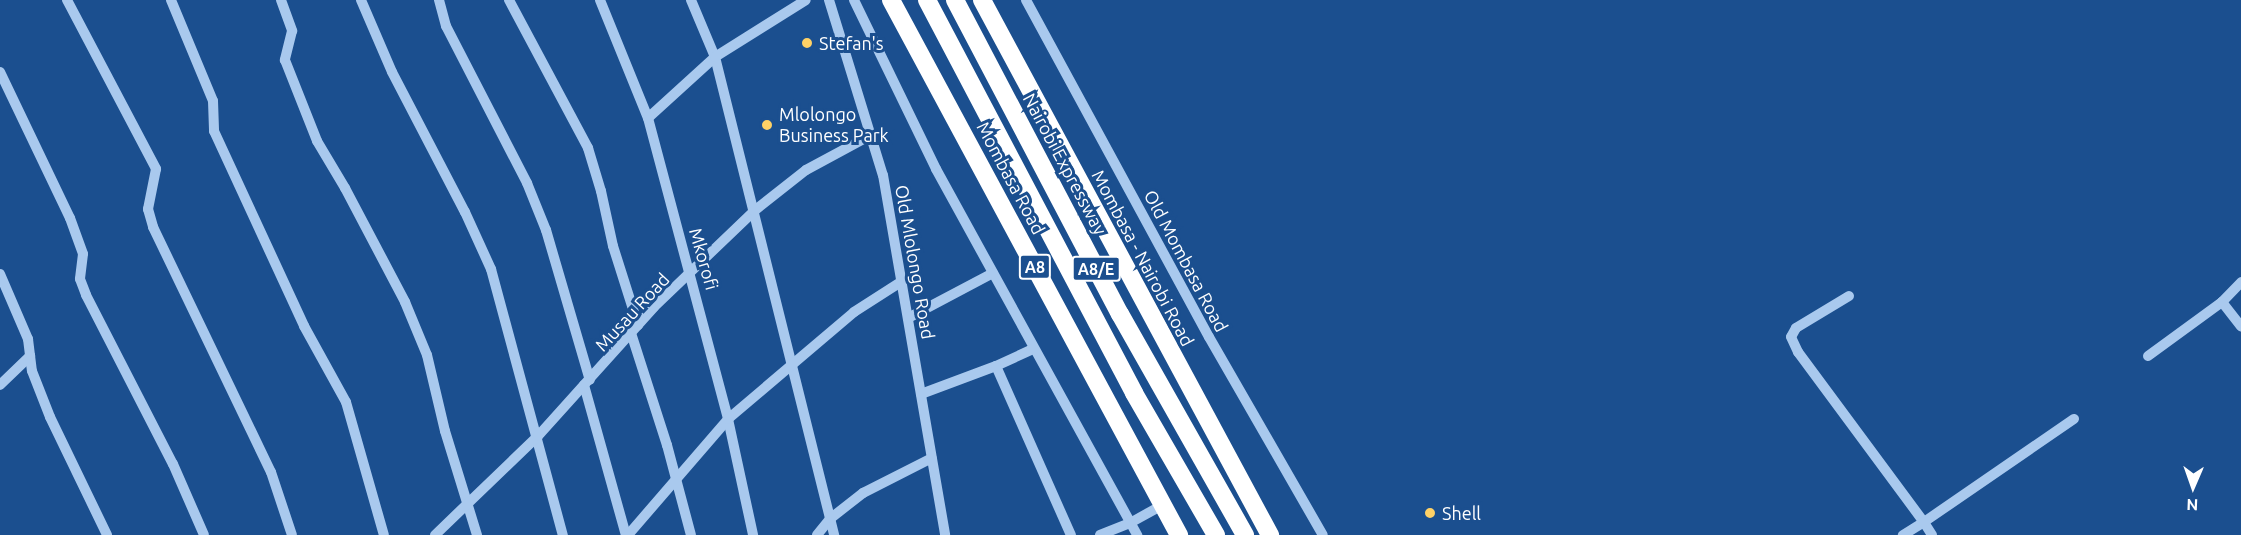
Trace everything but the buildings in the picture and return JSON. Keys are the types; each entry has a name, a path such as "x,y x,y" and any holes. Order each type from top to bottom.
{"highway":[{"name":"Mombasa Road","path":"891,0 1179,535"},
{"name":"A8/E","path":"927,0 1134,393 1216,535"},
{"name":"Nairobi Expressway","path":"955,0 1120,314 1245,535"},
{"name":"Mombasa - Nairobi Road","path":"982,0 1270,535"}],"street":[{"path":"67,0 156,169 147,208 153,227 272,472 292,535"},
{"path":"171,0 213,101 214,131 303,326 346,402 384,535"},
{"path":"281,0 292,31 285,60 317,141 362,219 405,302 427,355 445,431 477,535"},
{"path":"361,0 392,72 465,212 490,269 538,436 563,535"},
{"path":"439,0 446,26 527,183 546,230 627,535"},
{"path":"509,0 588,148 602,190 612,246 691,535"},
{"name":"Mkorofi","path":"600,0 648,118 692,273 728,419 753,535"},
{"path":"691,0 715,57 834,535"},
{"path":"648,118 715,57 806,0"},
{"name":"Old Mlolongo Road","path":"829,0 883,175 945,535"},
{"path":"854,0 936,169 1137,535"},
{"name":"Old Mombasa Road","path":"1026,0 1209,338 1323,535"},
{"path":"0,72 70,218 83,254 80,279 86,295 173,464 204,535"},
{"name":"Musau Road","path":"435,535 469,505 538,436 634,329 754,211 806,170 871,135"},
{"path":"908,318 993,273"},
{"path":"0,274 28,339 32,371 50,417 107,535"},
{"path":"627,535 728,419 854,312 901,282"},
{"path":"2148,356 2222,302 2241,282"},
{"path":"1848,296 1797,328 1791,337 1798,352 1932,535"},
{"path":"2222,302 2241,326"},
{"path":"921,394 1034,349"},
{"path":"0,385 30,356"},
{"path":"996,366 1071,535"},
{"path":"1903,535 2073,420"},
{"path":"817,535 831,519 863,493 932,458"},
{"path":"1100,535 1130,523 1162,505"}],"place":[{"name":"Stefan's","path":"807,43"},
{"name":"Mlolongo Business Park","path":"767,125"},
{"name":"Shell","path":"1430,513"}]}
